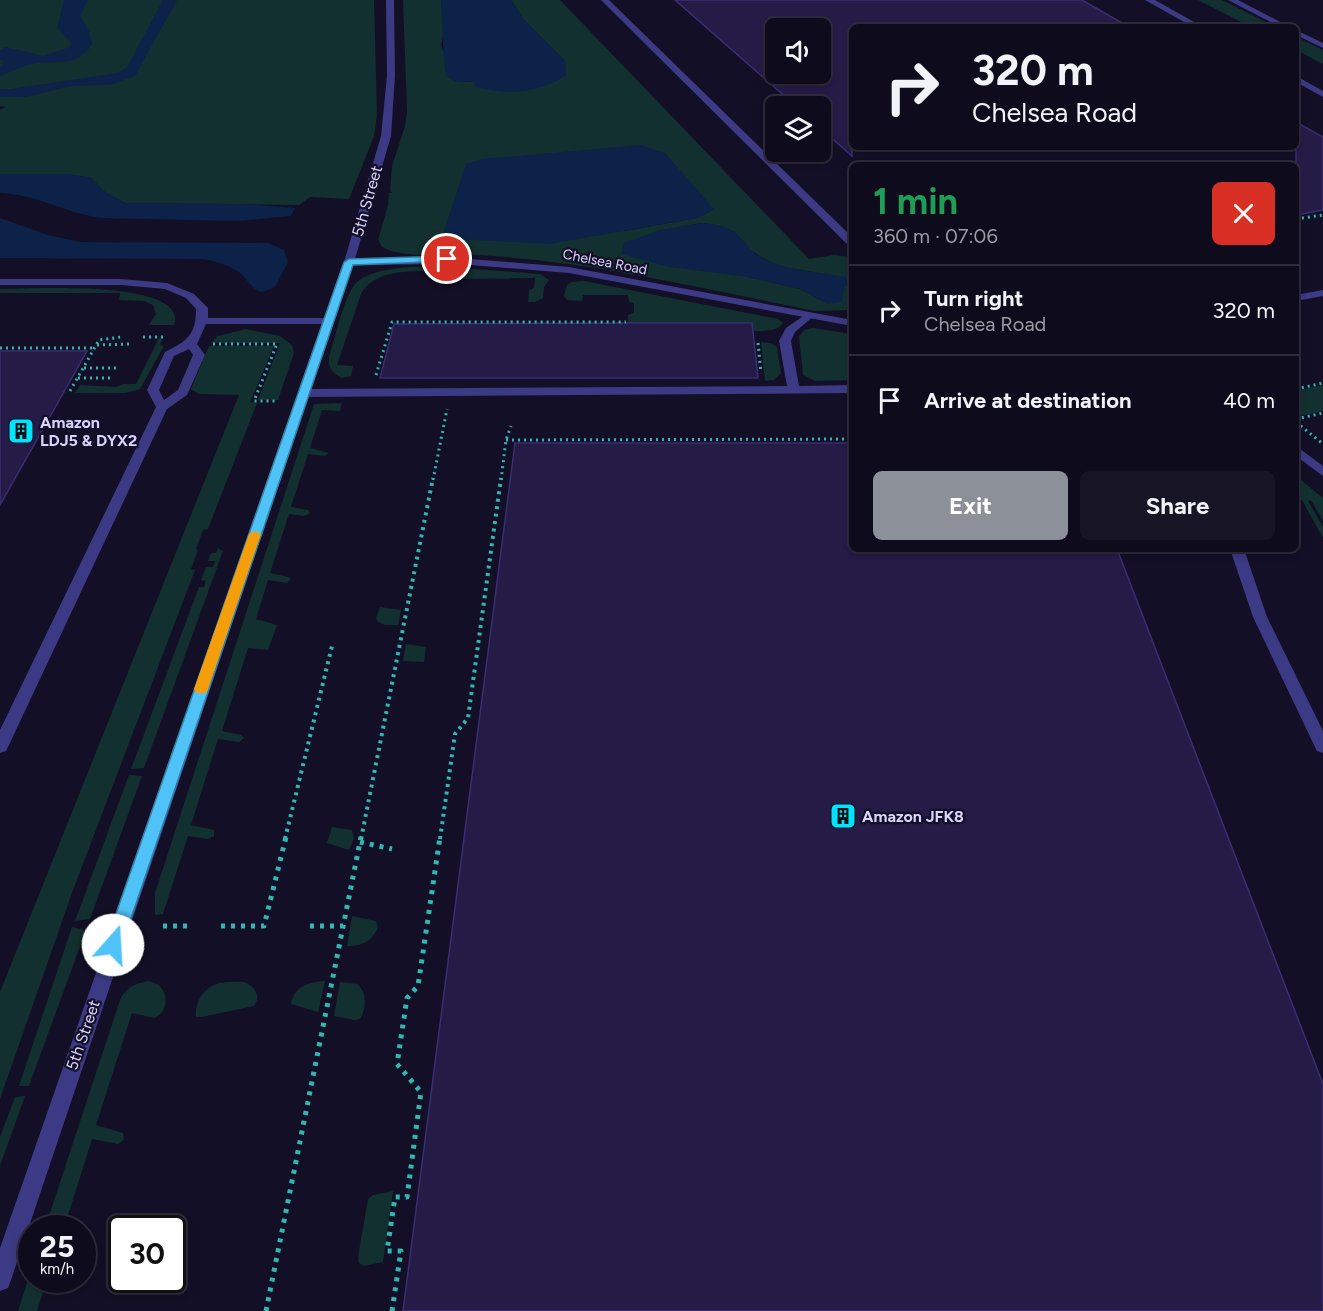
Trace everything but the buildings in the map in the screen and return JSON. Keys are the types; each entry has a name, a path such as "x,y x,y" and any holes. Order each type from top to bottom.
{"street":[{"name":"5th Street","path":"0,1280 349,262 386,136 392,76 390,0"},
{"path":"604,0 849,240"},
{"path":"1149,0 1193,24"},
{"path":"1232,0 1280,24"},
{"path":"1299,34 1323,46"},
{"path":"1299,81 1323,94"},
{"name":"Chelsea Road","path":"349,262 447,259 524,264 569,270 849,322"},
{"path":"0,282 121,282 167,286 190,296 202,308 202,321 191,344 169,354 153,390 162,407"},
{"path":"1299,297 1323,292"},
{"path":"794,390 785,341 790,330 809,315"},
{"path":"202,321 327,321"},
{"path":"0,747 162,407 183,392 199,355 191,344"},
{"path":"304,393 849,389"},
{"path":"1299,452 1323,472"},
{"path":"1238,552 1260,617 1323,747"}],"path":[{"path":"1299,218 1323,214"},
{"path":"378,381 374,378 392,322 626,322"},
{"path":"70,391 101,338 121,337"},
{"path":"143,337 165,337 162,344"},
{"path":"0,348 131,344"},
{"path":"209,344 276,344 254,401 277,401"},
{"path":"83,368 120,368"},
{"path":"77,378 114,378"},
{"path":"1299,388 1323,383"},
{"path":"266,1311 448,402"},
{"path":"1299,420 1323,413"},
{"path":"1299,424 1323,444"},
{"path":"393,1311 400,1251 387,1251 395,1197 407,1197 421,1092 397,1064 407,998 418,986 455,734 468,718 506,440 511,426"},
{"path":"506,440 849,440"},
{"path":"221,926 264,926 332,646"},
{"path":"360,842 392,849"},
{"path":"163,926 187,926"},
{"path":"310,926 343,926"}],"green space":[{"path":"0,0 374,0 377,115 374,136 349,199 310,197 299,205 125,203 106,193 91,178 68,174 0,174 0,110 6,107 0,106"},
{"path":"403,0 441,0 444,32 441,45 454,81 474,82 565,61 523,19 511,0 560,0 809,259 834,255 849,257 849,278 779,266 744,245 735,232 717,225 702,223 657,231 748,277 800,289 828,304 849,284 849,310 815,311 647,277 562,263 477,255 415,255 382,247 378,240 389,193 393,193 390,191 392,166 405,126 407,112","holes":["714,209 697,218 624,231 456,239 444,230"]},
{"path":"1198,0 1222,0 1270,24 1245,24"},
{"path":"1299,38 1323,50 1323,64 1299,52"},
{"path":"437,266 540,274 549,280 544,287 543,298 535,302 528,302 529,290 534,288 535,278 455,279 452,278 452,271 428,271 402,272 378,278 361,294 337,365 353,366 351,376 342,378 333,372 329,364 329,357 346,301 353,287 360,280 380,271"},
{"path":"584,281 778,319 783,323 774,329 753,331 752,323 628,323 628,315 634,313 634,303 629,302 628,295 583,295 582,301 567,300 564,296 567,285"},
{"path":"70,288 133,293 157,300 172,310 174,325 149,325 156,314 153,305 144,301 119,300 120,293 0,293 0,289"},
{"path":"813,328 849,334 849,380 815,381 803,375 799,336 804,330"},
{"path":"246,329 280,336 292,345 294,353 278,400 258,400 280,343 211,343 218,336"},
{"path":"159,338 163,338 160,345 164,346 140,389 126,393 75,393 80,385 117,387 123,384 136,384"},
{"path":"761,342 771,343 777,347 781,373 774,380 765,381"},
{"path":"209,346 274,346 250,402 257,403 208,529 203,530 196,549 198,550 191,569 195,570 73,890 0,1099 0,992 239,395 199,394 191,389"},
{"path":"1323,385 1323,411 1299,416 1299,390"},
{"path":"342,403 340,411 322,410 310,448 329,453 325,456 308,454 291,507 308,510 310,513 305,516 289,514 270,573 291,579 287,583 268,580 256,619 277,625 268,650 248,648 222,731 241,735 244,738 239,742 218,739 191,825 214,830 214,836 208,839 188,836 163,914 155,915 155,893 314,404"},
{"path":"1299,478 1323,498 1323,521 1311,500 1308,501 1323,527 1323,538 1302,500 1299,500"},
{"path":"218,548 223,551 144,768 131,769 199,587 204,587 206,581 201,580 206,567 213,567 215,561 208,561 211,553 216,553"},
{"path":"380,607 401,610 398,625 385,625 378,622 376,618"},
{"path":"406,644 426,647 424,662 403,661"},
{"path":"129,775 142,776 90,919 75,921"},
{"path":"332,827 352,830 354,838 349,850 327,843"},
{"path":"352,916 376,921 378,928 366,942 347,946"},
{"path":"72,927 86,930 29,1086 19,1086"},
{"path":"148,981 161,987 166,998 165,1004 160,1015 154,1018 132,1013 96,1125 123,1133 124,1140 118,1144 92,1139 68,1215 49,1215 120,1000 125,992 139,983"},
{"path":"325,981 318,1012 291,1004 295,993 303,986"},
{"path":"244,982 256,992 257,998 254,1006 196,1017 199,1000 209,988 219,983"},
{"path":"340,982 357,984 361,988 365,1006 360,1019 334,1016"},
{"path":"25,1096 0,1166 0,1137 15,1097"},
{"path":"393,1191 383,1262 364,1266 359,1263 358,1257 368,1199 373,1195"},
{"path":"24,1293 43,1293 37,1311 18,1311"}],"water":[{"path":"64,0 88,0 80,16 89,31 92,44 74,60 32,64 0,76 0,66 5,62 0,59 0,50 6,47 43,56 70,47 71,42 57,28"},
{"path":"163,0 177,0 135,76 110,85 71,86 25,97 0,97 0,89 118,73 127,67"},
{"path":"441,0 511,0 523,19 565,61 566,75 545,86 511,92 487,90 476,87 474,82 454,81 446,76"},
{"path":"641,145 665,153 714,209 697,218 549,244 456,239 444,231 466,164 481,159"},
{"path":"0,174 68,174 91,178 106,193 125,203 243,204 295,208 291,216 237,221 101,218 39,200 0,193"},
{"path":"0,218 48,235 80,242 268,243 284,250 288,262 275,287 262,292 252,287 236,270 202,259 0,258"},
{"path":"702,223 718,225 737,234 754,253 764,259 794,269 847,277 849,284 845,286 841,302 828,304 800,289 748,277 670,267 622,254 624,243 657,231"}],"slow traffic":[{"path":"201,689 255,534"}],"place":[{"name":"Amazon LDJ5 & DYX2","path":"21,431"},
{"name":"Amazon JFK8","path":"843,816"}],"route":[{"path":"113,945 349,262 447,259"}]}
